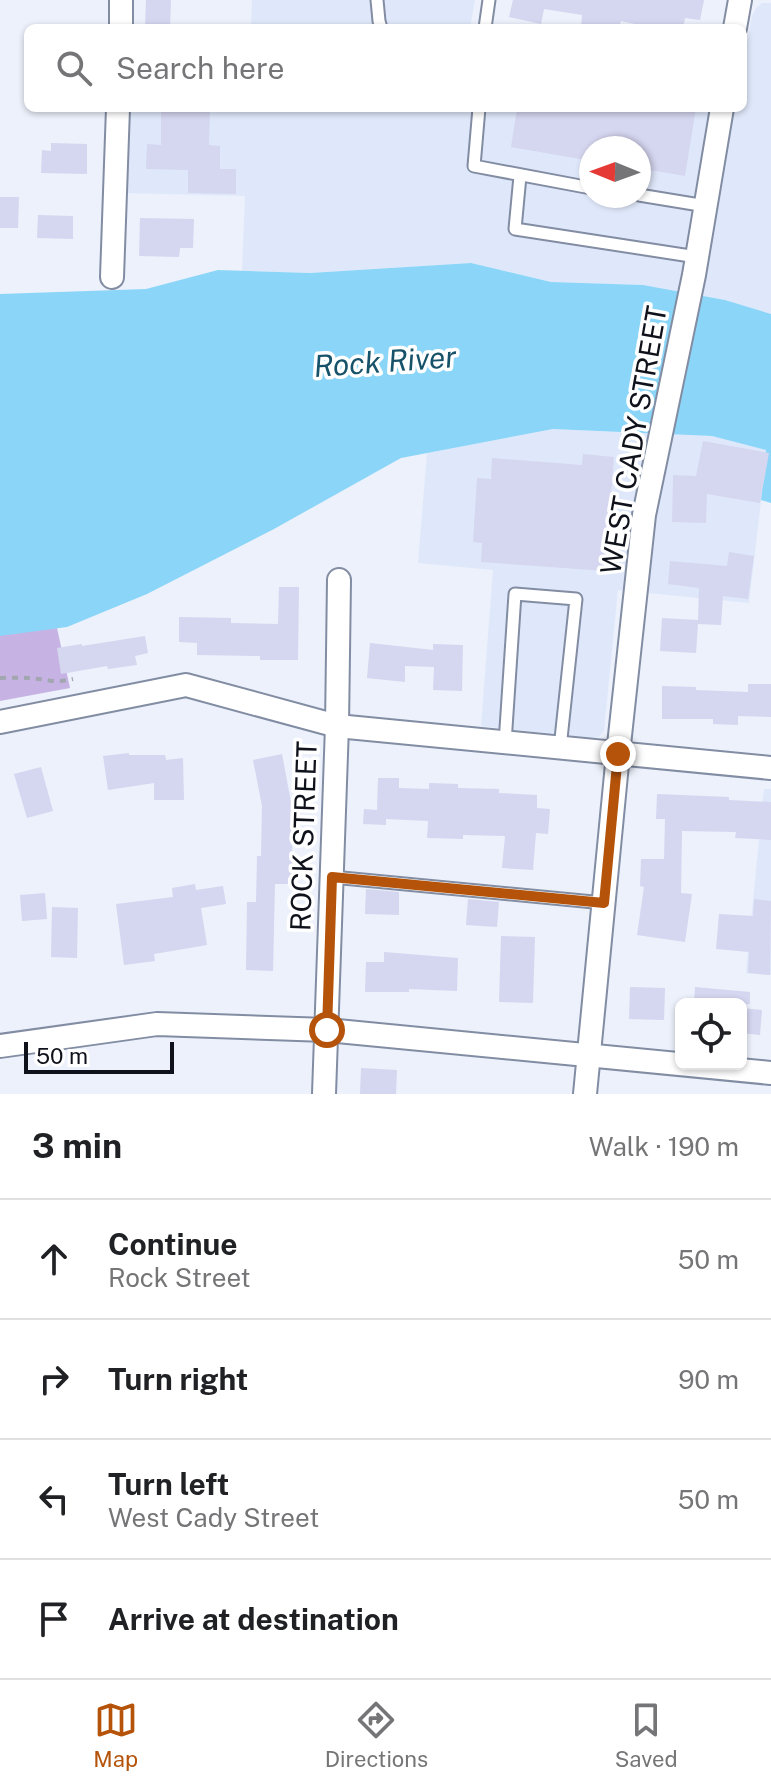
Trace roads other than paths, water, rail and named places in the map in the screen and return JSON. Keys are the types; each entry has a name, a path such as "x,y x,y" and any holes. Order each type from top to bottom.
{"street":[{"path":"121,0 121,24"},
{"path":"736,24 740,0"},
{"path":"112,277 118,112"},
{"name":"WEST CADY STREET","path":"585,1094 644,515 696,266 721,112"},
{"name":"ROCK STREET","path":"324,1094 339,580"},
{"path":"0,722 186,685 337,726 771,768"},
{"path":"0,1046 157,1024 327,1030 771,1073"}],"lane":[{"path":"377,0 380,24"},
{"path":"486,24 489,0"},
{"path":"479,112 474,166 579,186"},
{"path":"520,176 515,229 696,266"},
{"path":"651,197 706,206"},
{"path":"505,743 515,594 576,599 560,748"},
{"path":"332,877 604,903"}],"water":[{"name":"Rock River","path":"471,263 551,282 643,285 725,300 771,314 771,503 761,500 766,450 712,436 553,429 401,458 274,529 147,594 67,627 0,636 0,294 146,289 218,270 310,273"}]}
